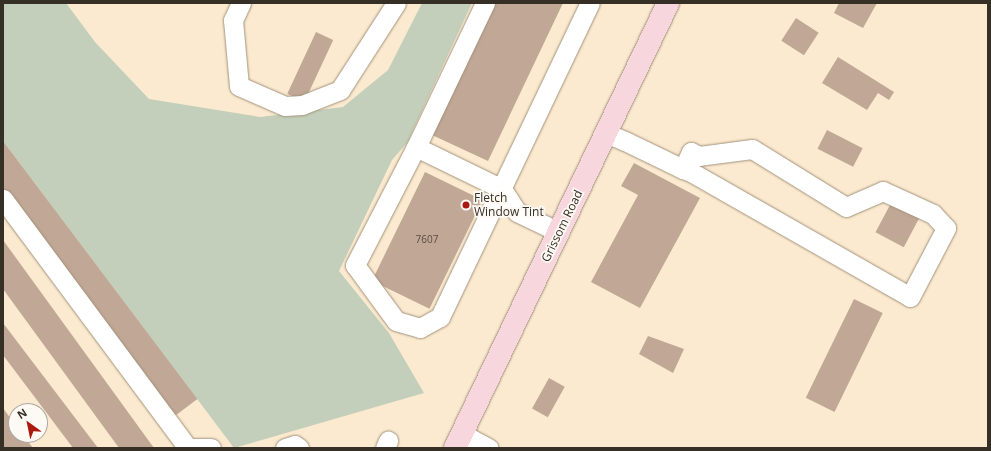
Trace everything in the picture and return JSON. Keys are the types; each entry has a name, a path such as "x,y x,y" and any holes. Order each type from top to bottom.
{"main road":[{"name":"Grissom Road","path":"459,441 668,3"}],"lane":[{"path":"241,3 233,20 239,86 285,106 302,105 340,90 396,3"},
{"path":"485,3 416,147 355,265 396,321 420,328 440,317 590,3"},
{"path":"606,133 683,169 910,298 946,228 933,214 883,191 846,207 752,149 699,156 691,152 683,169"},
{"path":"416,147 502,189 517,212 558,232"},
{"path":"3,199 186,448 211,448"},
{"path":"459,441 488,448"},
{"path":"285,448 295,444 299,448"}],"green space":[{"path":"3,3 66,3 95,42 149,99 260,117 343,107 388,70 422,3 472,3 407,143 392,160 339,271 389,333 424,393 234,448 3,141"}],"building":[{"path":"495,3 563,3 488,161 432,135"},
{"path":"839,3 877,3 863,28 834,13"},
{"path":"796,18 819,33 804,55 781,41"},
{"path":"316,32 333,40 304,102 287,94"},
{"path":"838,57 894,92 889,100 878,93 867,110 822,83"},
{"path":"827,130 863,148 853,167 817,149"},
{"path":"3,141 197,399 168,421 3,202"},
{"path":"634,163 700,198 640,308 591,282 638,195 621,186"},
{"path":"425,172 483,200 429,309 372,281"},
{"path":"891,203 919,218 904,247 876,232"},
{"path":"3,240 154,448 119,448 3,289"},
{"path":"854,299 883,313 835,412 806,398"},
{"path":"3,323 98,448 73,448 48,415 48,403 39,403 3,355"},
{"path":"648,336 684,349 673,373 639,354"},
{"path":"549,378 565,387 548,417 532,409"},
{"path":"3,408 8,415 8,443 29,443 33,448 3,448"}],"place":[{"name":"Fletch Window Tint","path":"466,205"}]}
